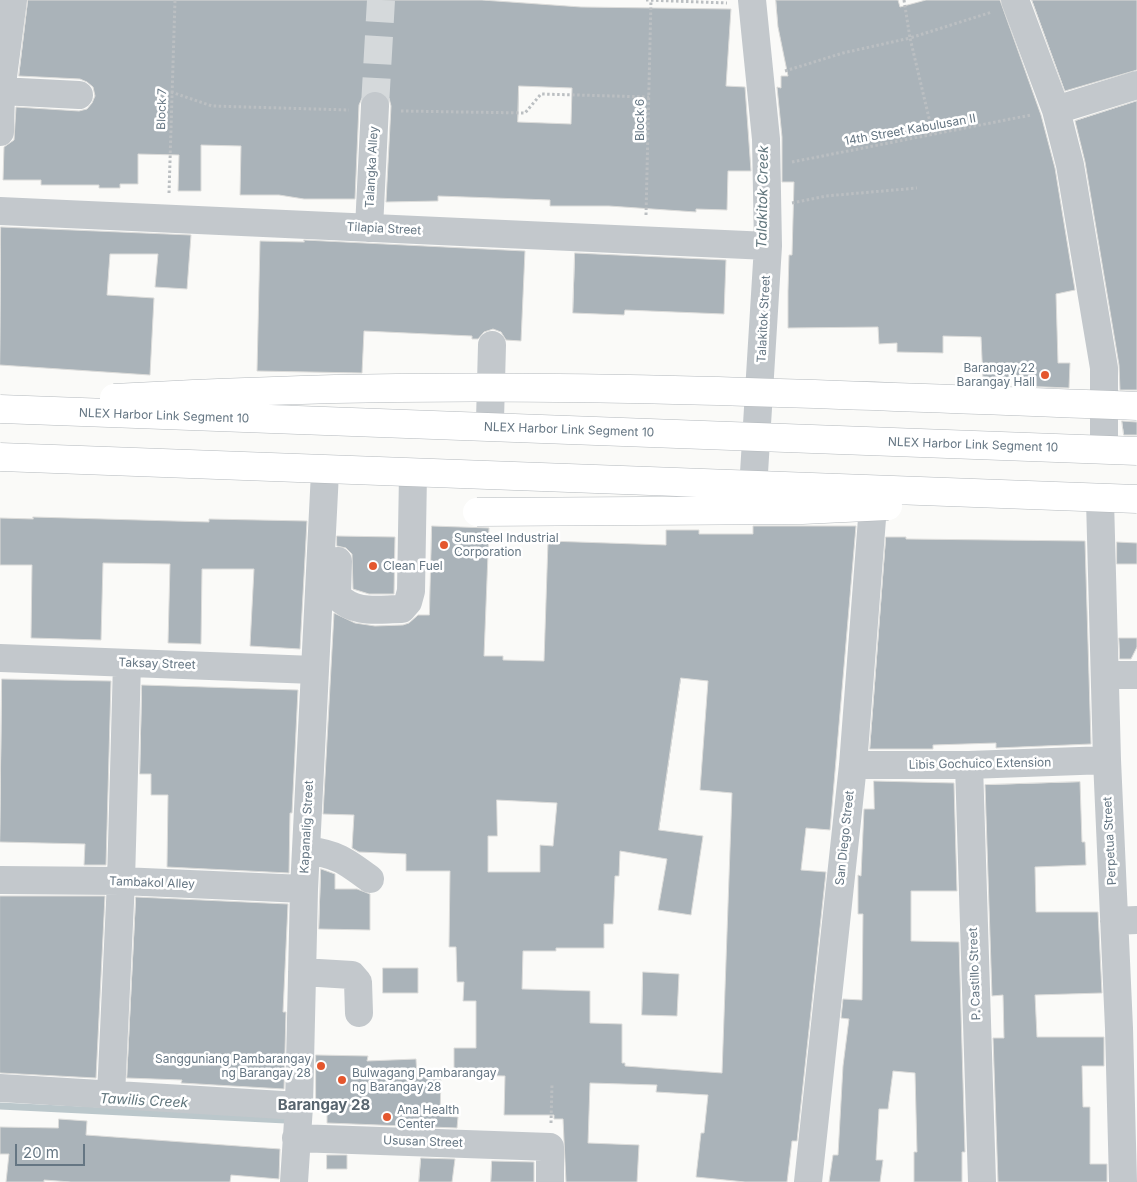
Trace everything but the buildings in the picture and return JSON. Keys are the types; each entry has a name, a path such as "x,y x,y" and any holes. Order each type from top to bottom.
{"highway":[{"path":"0,403 236,392 406,388 712,391 1137,406"},
{"name":"NLEX Harbor Link Segment 10","path":"0,410 1137,452"},
{"path":"0,457 1137,499"},
{"path":"477,512 802,510 1089,498"}],"street":[{"path":"0,132 0,91 13,0"},
{"name":"Talakitok Street","path":"753,489 768,246 766,139 755,1"},
{"path":"1016,2 1056,110 1070,165 1104,368 1104,441"},
{"path":"1056,110 1137,85"},
{"path":"0,91 79,95"},
{"name":"Talangka Alley","path":"369,228 376,106"},
{"name":"Tilapia Street","path":"0,211 768,246"},
{"path":"490,420 492,345"},
{"name":"Kapanalig Street","path":"294,1182 299,1106 304,889 314,670 330,543 333,472"},
{"path":"330,543 337,596 345,605 355,609 402,608 408,602 411,591 413,474"},
{"name":"San Diego Street","path":"808,1182 853,765 874,494"},
{"name":"Perpetua Street","path":"1089,498 1105,675 1107,760 1126,920 1128,1028 1123,1182"},
{"name":"Taksay Street","path":"0,658 314,670"},
{"path":"111,1095 121,881 127,663"},
{"path":"1105,675 1137,675"},
{"name":"Libis Gochuico Extension","path":"853,765 969,765 1107,760"},
{"name":"P. Castillo Street","path":"969,765 982,1182"},
{"path":"306,850 325,853 345,860 370,880"},
{"name":"Tambakol Alley","path":"0,880 121,881 304,889"},
{"path":"302,972 352,976 358,982 359,1013"},
{"path":"0,1088 299,1106"},
{"name":"Ususan Street","path":"296,1138 550,1146"},
{"path":"550,1146 550,1182"}],"path":[{"name":"Block 7","path":"168,219 175,0"},
{"path":"646,0 755,1"},
{"name":"Block 6","path":"645,241 651,0"},
{"path":"904,0 910,38 932,135"},
{"path":"760,80 843,53 910,38 1016,2"},
{"path":"541,94 649,97"},
{"name":"14th Street Kabulusan II","path":"767,168 825,154 1056,110"},
{"path":"767,208 826,196 917,188"},
{"path":"550,1146 552,1084"}],"waterway":[{"name":"Tawilis Creek","path":"0,1106 286,1120"}],"tunnel":[{"path":"375,106 381,0"}],"place":[{"name":"Barangay 22 Barangay Hall","path":"1045,375"},
{"name":"Sunsteel Industrial Corporation","path":"444,545"},
{"name":"Clean Fuel","path":"373,566"},
{"name":"Sangguniang Pambarangay ng Barangay 28","path":"321,1066"},
{"name":"Bulwagang Pambarangay ng Barangay 28","path":"342,1080"},
{"name":"Ana Health Center","path":"387,1117"}],"district":[{"name":"Barangay 28","path":"324,1105"}],"water label":[{"name":"Talakitok Creek","path":"763,197"}]}
